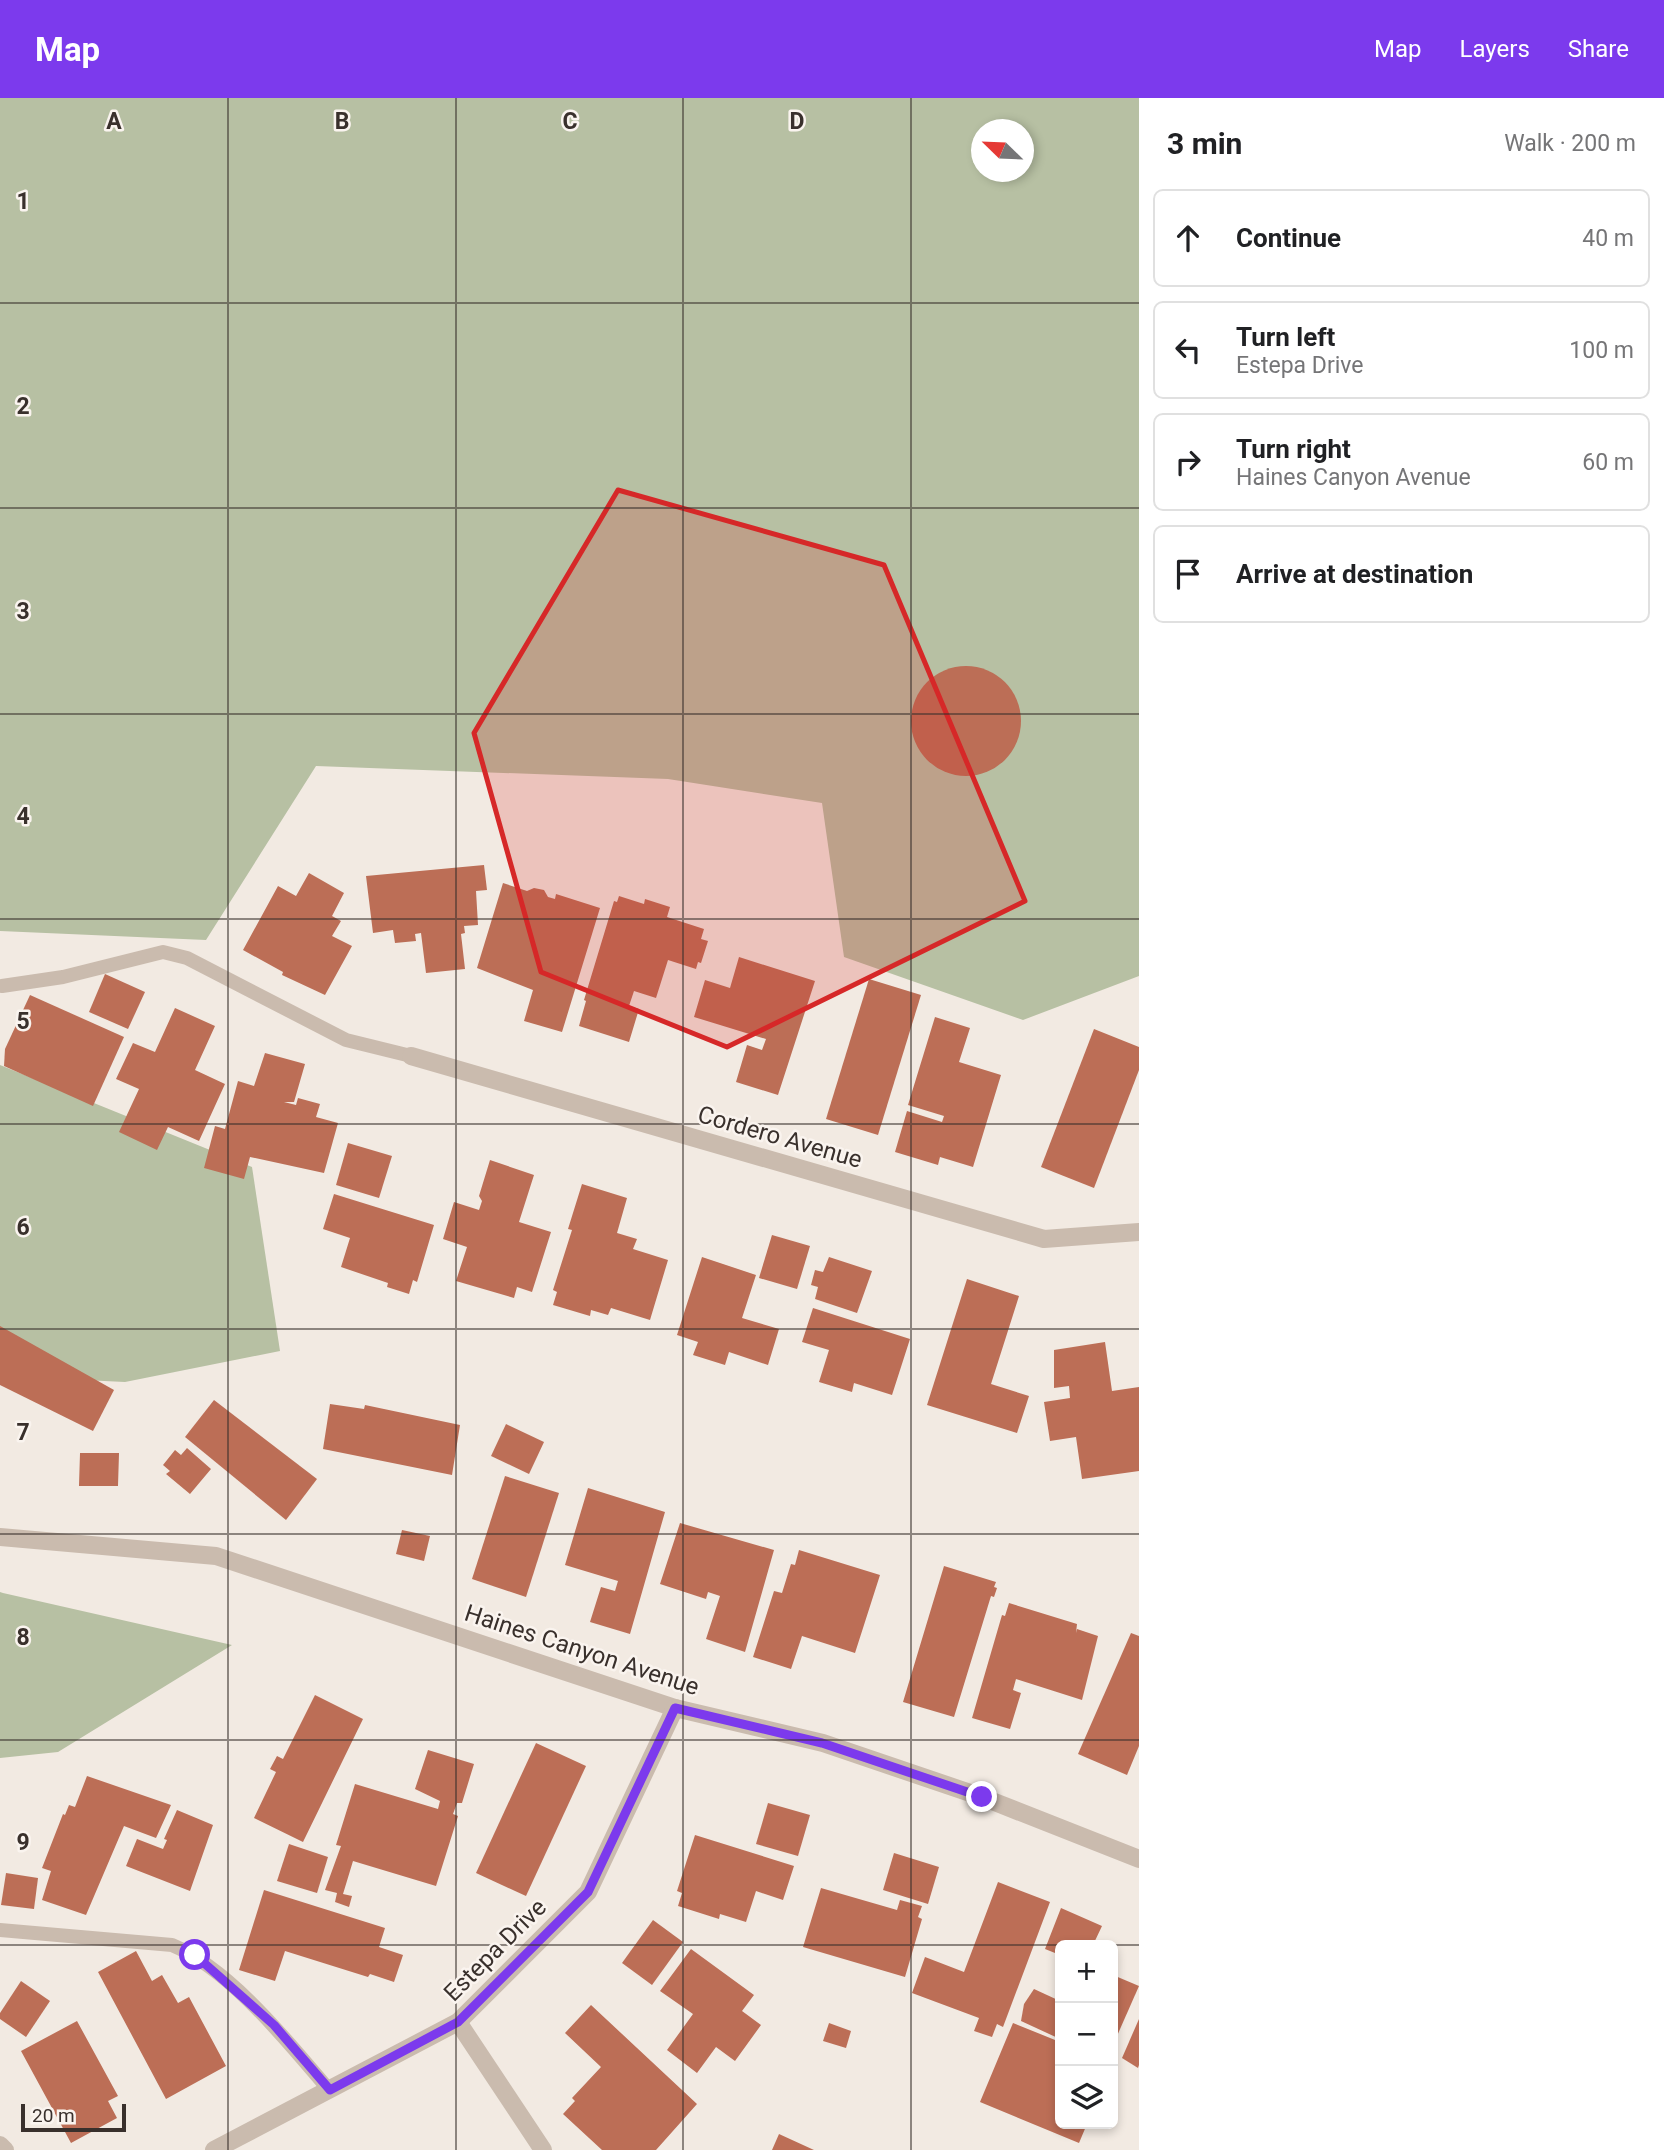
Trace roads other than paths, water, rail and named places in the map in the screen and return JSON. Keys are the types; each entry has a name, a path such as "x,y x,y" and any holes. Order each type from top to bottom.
{"street":[{"name":"Cordero Avenue","path":"411,1056 1044,1239 1139,1232"},
{"name":"Haines Canyon Avenue","path":"0,1537 216,1556 675,1708 822,1743 982,1797 1139,1859"},
{"name":"Estepa Drive","path":"214,2150 458,2022 588,1892 675,1708"},
{"path":"458,2022 544,2150"},
{"path":"0,2144 5,2150"}],"lane":[{"path":"2,986 63,977 163,952 187,958 346,1040 411,1056"},
{"path":"0,1930 172,1945 195,1955 274,2025 330,2090"}]}
